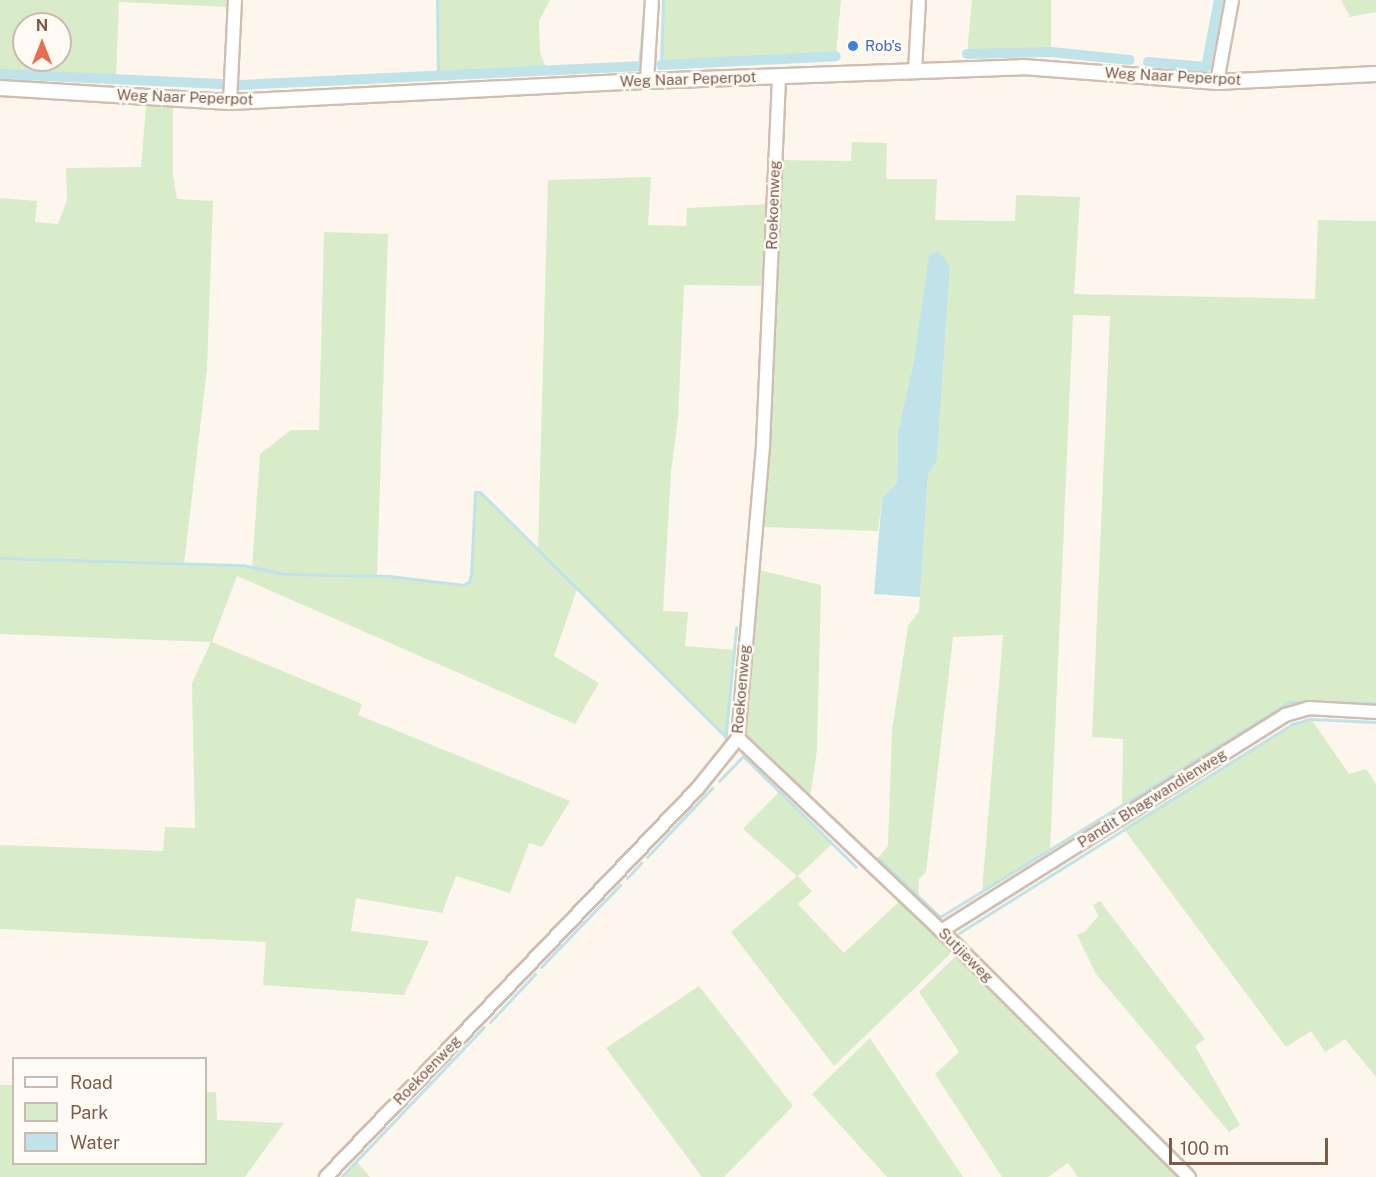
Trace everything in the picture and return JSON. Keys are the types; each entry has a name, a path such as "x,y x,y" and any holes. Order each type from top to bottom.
{"street":[{"path":"230,102 235,0"},
{"path":"646,81 652,0"},
{"path":"915,71 919,0"},
{"path":"1217,82 1232,0"},
{"name":"Weg Naar Peperpot","path":"0,88 230,102 779,75 1033,68 1217,82 1376,74"},
{"name":"Roekoenweg","path":"326,1177 697,789 738,738 763,445 779,75"},
{"name":"Pandit Bhagwandienweg","path":"941,931 1285,715 1309,708 1376,712"},
{"name":"Sutjieweg","path":"738,738 941,931 1189,1177"}],"green space":[{"path":"0,0 229,0 228,7 119,2 116,79 0,74"},
{"path":"437,0 550,0 539,21 540,53 548,71 438,78"},
{"path":"663,0 841,0 836,56 661,65"},
{"path":"972,0 1051,0 1051,52 967,54"},
{"path":"1341,0 1376,0 1376,12 1350,17"},
{"path":"146,106 173,108 173,175 177,199 213,201 207,369 184,564 252,567 260,454 291,430 319,430 324,232 388,234 377,576 463,585 469,582 471,575 475,492 480,492 538,549 548,180 651,177 648,225 686,226 687,208 768,204 764,286 684,285 678,418 671,472 663,611 688,612 685,646 735,650 726,737 577,589 554,656 599,683 575,724 237,576 212,642 362,704 358,715 570,801 542,847 529,843 510,893 456,876 442,913 356,898 351,931 429,941 404,995 263,985 266,942 0,929 0,845 163,851 165,827 195,828 192,683 211,642 0,634 0,198 37,201 35,222 58,224 67,200 66,168 141,167"},
{"path":"852,142 887,143 886,179 937,179 935,220 1015,221 1016,195 1080,197 1074,294 1315,299 1318,220 1376,221 1376,703 1290,702 1122,804 1123,739 1092,737 1110,316 1073,315 1050,850 982,891 1003,635 953,637 926,872 919,879 918,897 878,858 888,846 892,731 908,626 919,611 928,475 937,460 950,266 914,360 898,432 897,483 882,498 878,531 759,527 779,160 851,161"},
{"path":"755,569 821,585 817,749 810,799 743,737"},
{"path":"1311,719 1349,774 1366,769 1376,784 1376,1077 1345,1039 1325,1052 1311,1031 1286,1047 1123,828 1292,724"},
{"path":"779,792 832,844 798,876 812,891 798,904 844,953 902,899 951,947 950,954 834,1066 731,932 797,876 743,829"},
{"path":"1100,901 1205,1039 1195,1046 1240,1125 1229,1132 1096,974 1077,935 1086,931 1098,916 1093,905"},
{"path":"957,955 1182,1177 1078,1177 1068,1163 1048,1177 1002,1177 935,1074 959,1052 919,992"},
{"path":"699,986 793,1106 724,1177 702,1177 606,1048"},
{"path":"870,1038 963,1177 887,1177 812,1094"},
{"path":"0,1085 12,1085 12,1165 207,1165 207,1092 216,1092 217,1120 284,1123 245,1177 0,1177"},
{"path":"356,1161 370,1177 341,1177"}],"water":[{"path":"938,251 950,266 937,460 928,475 920,597 874,594 882,498 897,483 898,432 914,360 929,256"}],"waterway":[{"path":"437,0 438,78"},
{"path":"639,66 645,0"},
{"path":"661,65 663,0"},
{"path":"1148,62 1206,67 1219,0"},
{"path":"967,54 1051,52 1130,60"},
{"path":"661,65 836,56"},
{"path":"240,85 639,66"},
{"path":"0,74 222,84"},
{"path":"0,558 242,565 285,574 389,576 463,585 469,582 471,575 475,492 480,492 726,737"},
{"path":"725,743 736,628"},
{"path":"878,858 940,917 1290,702 1376,703"},
{"path":"959,933 1292,724 1311,719 1376,722"},
{"path":"719,781 743,756 856,867"},
{"path":"647,857 712,788"},
{"path":"627,878 641,863"},
{"path":"541,967 620,885"},
{"path":"490,1022 535,974"},
{"path":"341,1177 484,1027"}],"place":[{"name":"Rob's","path":"853,46"}]}
